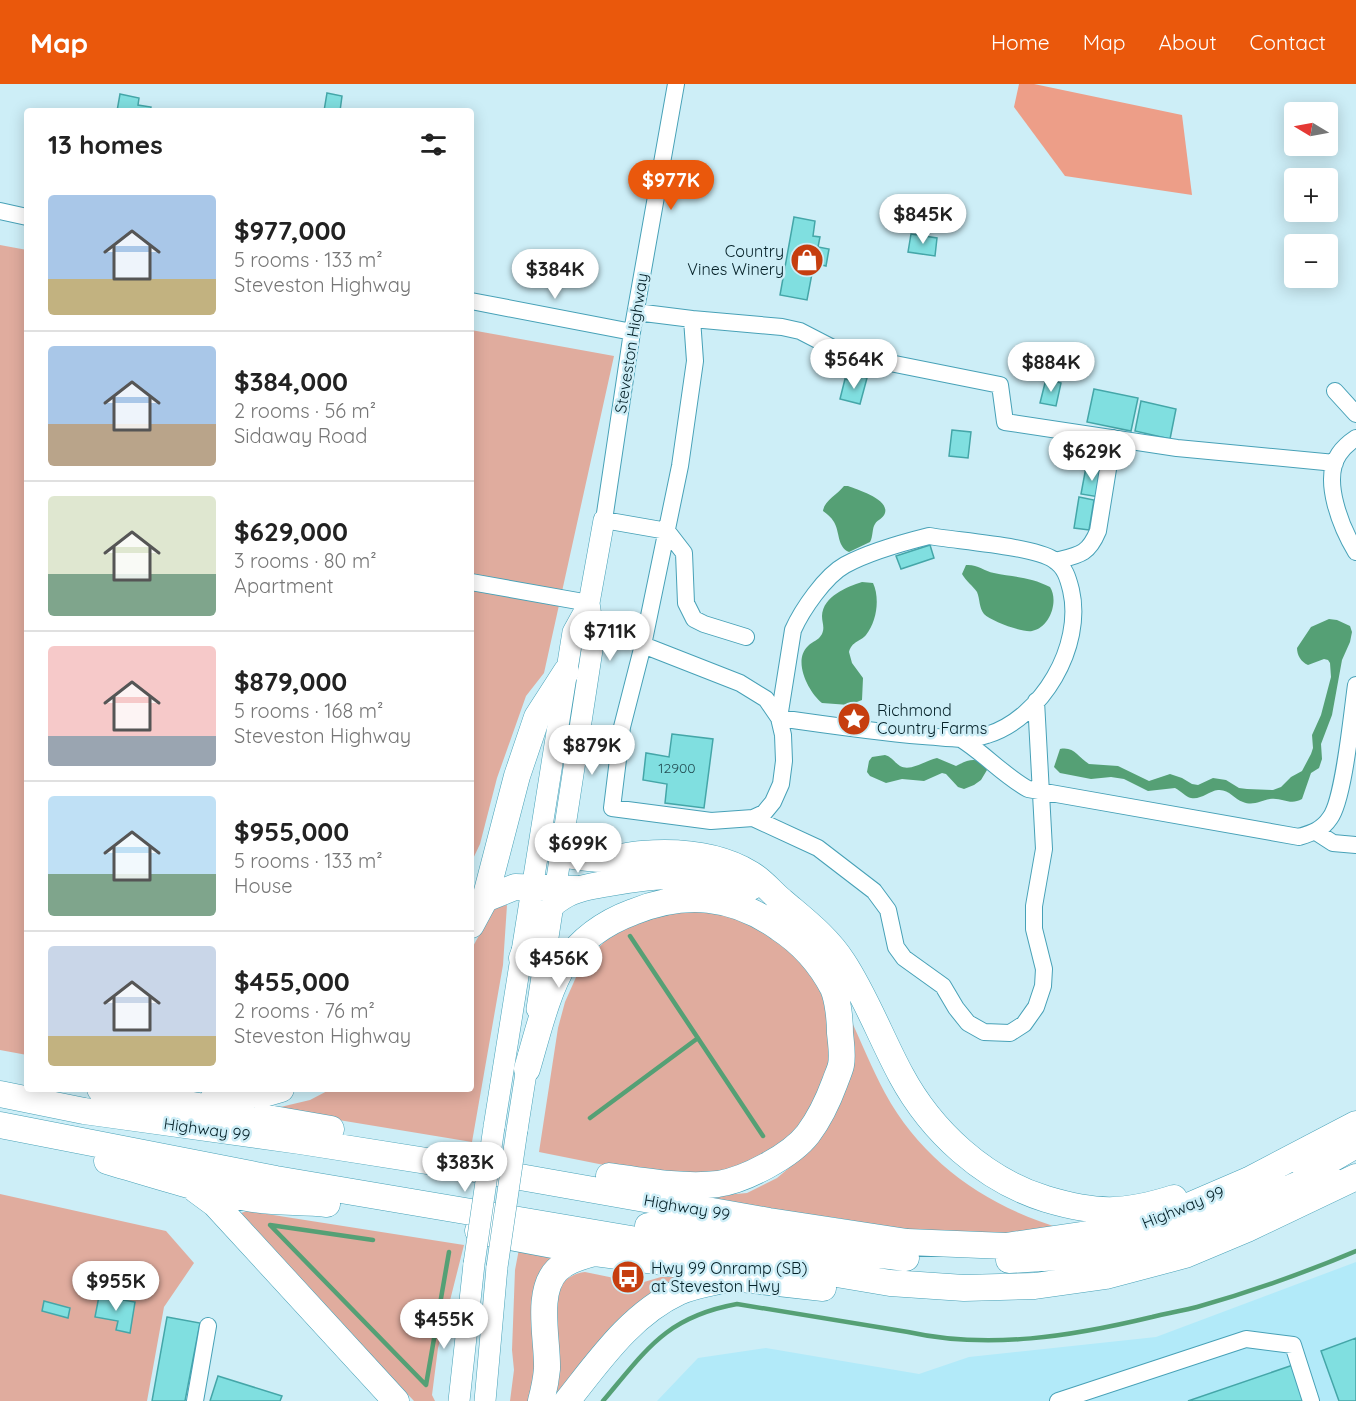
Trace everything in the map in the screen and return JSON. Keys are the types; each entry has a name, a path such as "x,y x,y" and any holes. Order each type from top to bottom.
{"highway":[{"path":"474,919 485,899 517,776 537,717 566,672"},
{"path":"561,854 604,859 679,852 720,860 753,875 821,934 843,961 902,1077 947,1137 968,1157 996,1176 1028,1193 1079,1208 1105,1211 1136,1208 1172,1198 1226,1178 1254,1190 1356,1160"},
{"path":"485,899 503,890 555,892 639,878 678,875 718,879 748,886 781,901"},
{"path":"522,958 555,892"},
{"path":"118,1092 627,1178 685,1184 718,1184 752,1175 781,1157 807,1136 828,1102 841,1065 840,1025 834,990 817,962 794,938 762,915 738,905 717,900 683,899 648,906 615,919 596,931 583,942 565,964 543,1015 527,1070"},
{"path":"0,1081 24,1083"},
{"path":"174,1101 271,1092"},
{"name":"Highway 99","path":"0,1094 84,1111 441,1163 769,1221 907,1242 1006,1246 1142,1226 1254,1190 1356,1124"},
{"name":"Highway 99","path":"0,1125 276,1179 890,1283 964,1288 1035,1286 1106,1276 1185,1255 1247,1229 1356,1177"},
{"path":"38,1133 76,1152 188,1185 250,1199 299,1201 338,1206 595,1253 670,1263 732,1278 841,1290 861,1278"},
{"path":"255,1136 291,1149 557,1198 735,1236"},
{"path":"88,1142 123,1138 278,1163 538,1212 895,1258 998,1260 1046,1258 1099,1251 1157,1238 1205,1222 1254,1190 1356,1145"},
{"path":"188,1185 215,1204 396,1401"},
{"path":"541,1401 547,1368 545,1298 549,1281 564,1264 595,1253"},
{"path":"567,1401 613,1344 661,1301 682,1290 732,1278"}],"main road":[{"name":"Steveston Highway","path":"485,1401 497,1267 594,637 589,603 604,520"},
{"name":"Steveston Highway","path":"555,892 566,672 573,632 589,603"},
{"path":"459,1401 474,1264 522,958"}],"street":[{"name":"Steveston Highway","path":"604,520 632,332 676,84"},
{"path":"0,211 24,216"},
{"path":"474,302 632,332"},
{"path":"636,312 791,329 800,331 831,347 865,358 1000,385 1005,422 1177,448 1335,463"},
{"path":"692,319 695,361 680,466 643,645 622,727 612,808 711,821 758,816 818,848 874,891 888,910 896,947 904,958 943,986 968,1023 984,1032 1010,1033 1024,1024 1036,1007 1043,986 1044,969 1034,929 1034,906 1044,849 1036,701"},
{"path":"1335,391 1356,414"},
{"path":"1055,561 1080,555 1092,545 1098,531 1113,438"},
{"path":"1356,438 1338,454 1332,473 1336,512 1356,552"},
{"path":"604,520 667,531 684,553 686,603 694,619 746,637"},
{"path":"929,536 1034,552 1055,561 1062,567 1068,579 1074,606 1073,625 1064,657 1050,683 1036,701 1004,728 985,736 961,739 866,731 779,718 793,630 798,619 827,580 844,565 929,536"},
{"path":"474,583 589,603"},
{"path":"643,645 740,683 766,699 779,718 783,735 784,761 781,784 773,802 758,816"},
{"path":"961,739 976,748 1012,780 1028,789 1299,837 1316,832 1331,817 1339,796 1356,685"},
{"path":"1316,832 1333,843 1356,845"},
{"path":"195,1401 208,1326"},
{"path":"1058,1401 1246,1339 1293,1345 1311,1401"}],"shaded area":[{"path":"1019,84 1034,84 1182,115 1192,195 1065,176 1014,107"},
{"path":"0,245 24,249 24,1054 0,1050"},
{"path":"474,331 614,356 544,673 526,696 497,778 480,844 474,857"},
{"path":"844,486 878,499 885,508 884,515 874,526 870,542 849,552 842,547 834,522 823,511 829,501"},
{"path":"966,565 1029,579 1050,587 1054,599 1053,606 1044,625 1032,631 1022,630 1007,626 984,614 977,592 962,574"},
{"path":"862,582 873,583 877,602 870,629 852,646 849,652 852,663 863,678 862,700 849,705 822,703 812,692 804,676 803,652 822,634 823,609 831,598"},
{"path":"1329,619 1350,626 1352,632 1342,660 1332,715 1321,744 1322,759 1319,768 1311,773 1302,799 1290,802 1270,799 1250,804 1240,801 1225,791 1218,790 1198,798 1191,798 1175,788 1148,791 1124,779 1111,777 1091,779 1060,773 1054,767 1060,749 1065,748 1089,764 1118,766 1149,781 1170,774 1198,785 1213,778 1226,780 1239,788 1273,790 1281,787 1291,777 1302,771 1311,754 1312,735 1321,715 1331,677 1328,660 1324,659 1308,665 1300,658 1297,648 1311,627"},
{"path":"885,755 900,766 909,768 937,758 956,766 973,760 980,762 987,770 981,780 964,789 958,787 946,774 942,773 924,781 902,779 886,783 870,776 867,772 872,757"},
{"path":"507,905 503,965 472,1142 272,1109 310,1100 325,1092 474,1092 474,945 494,908"},
{"path":"719,908 779,938 813,975 828,1006 830,1068 806,1125 755,1167 674,1179 539,1152 558,1028 565,1002 581,966 605,941 649,913"},
{"path":"844,1005 885,1093 918,1141 961,1179 984,1195 1010,1209 1064,1229 948,1237 837,1218 680,1199 747,1193 777,1178 802,1157"},
{"path":"0,1194 166,1231 194,1263 164,1307 147,1401 0,1401"},
{"path":"247,1211 464,1245 438,1348 432,1395 435,1401 414,1401 238,1214"},
{"path":"519,1249 556,1256 529,1401 510,1401 514,1370 512,1350 515,1270"},
{"path":"1356,1262 1356,1401 657,1401 698,1358 766,1348 919,1374 969,1357 1156,1337"},
{"path":"585,1272 644,1282 661,1277 679,1277 556,1401 550,1401 553,1324 557,1295 568,1278"}],"building":[{"path":"327,93 342,96 340,108 324,108"},
{"path":"120,94 139,98 138,105 151,107 151,108 118,108"},
{"path":"794,217 815,221 813,236 820,237 818,247 829,249 826,266 814,263 807,300 780,295"},
{"path":"911,234 937,238 935,256 908,252"},
{"path":"855,375 867,378 860,404 840,399 845,379 853,381"},
{"path":"1046,379 1061,383 1056,406 1040,403"},
{"path":"1094,389 1138,398 1131,431 1087,422"},
{"path":"1141,401 1176,409 1170,439 1135,431"},
{"path":"952,430 971,432 968,458 949,456"},
{"path":"1086,467 1104,470 1099,497 1081,494"},
{"path":"1079,497 1094,500 1089,530 1074,528"},
{"path":"930,545 934,558 901,569 896,556"},
{"path":"672,734 713,739 704,808 665,803 667,784 643,780 646,753 669,757"},
{"path":"99,1296 135,1302 130,1333 116,1330 118,1321 95,1317"},
{"path":"44,1301 70,1308 68,1318 42,1311"},
{"path":"167,1317 200,1323 185,1401 152,1401"},
{"path":"1356,1338 1356,1401 1339,1401 1321,1351"},
{"path":"1293,1365 1305,1401 1188,1401"},
{"path":"218,1376 282,1396 280,1401 210,1401"}],"waterway":[{"path":"630,936 763,1136"},
{"path":"590,1118 698,1038"},
{"path":"373,1240 270,1225 426,1385 449,1252"},
{"path":"603,1401 646,1351 675,1327 692,1317 737,1304 939,1337 969,1340 1031,1338 1092,1330 1197,1307 1277,1282 1356,1251"}],"place":[{"name":"Country Vines Winery","path":"807,260"},
{"name":"Richmond Country Farms","path":"854,719"},
{"name":"Hwy 99 Onramp (SB) at Steveston Hwy","path":"628,1277"}]}
